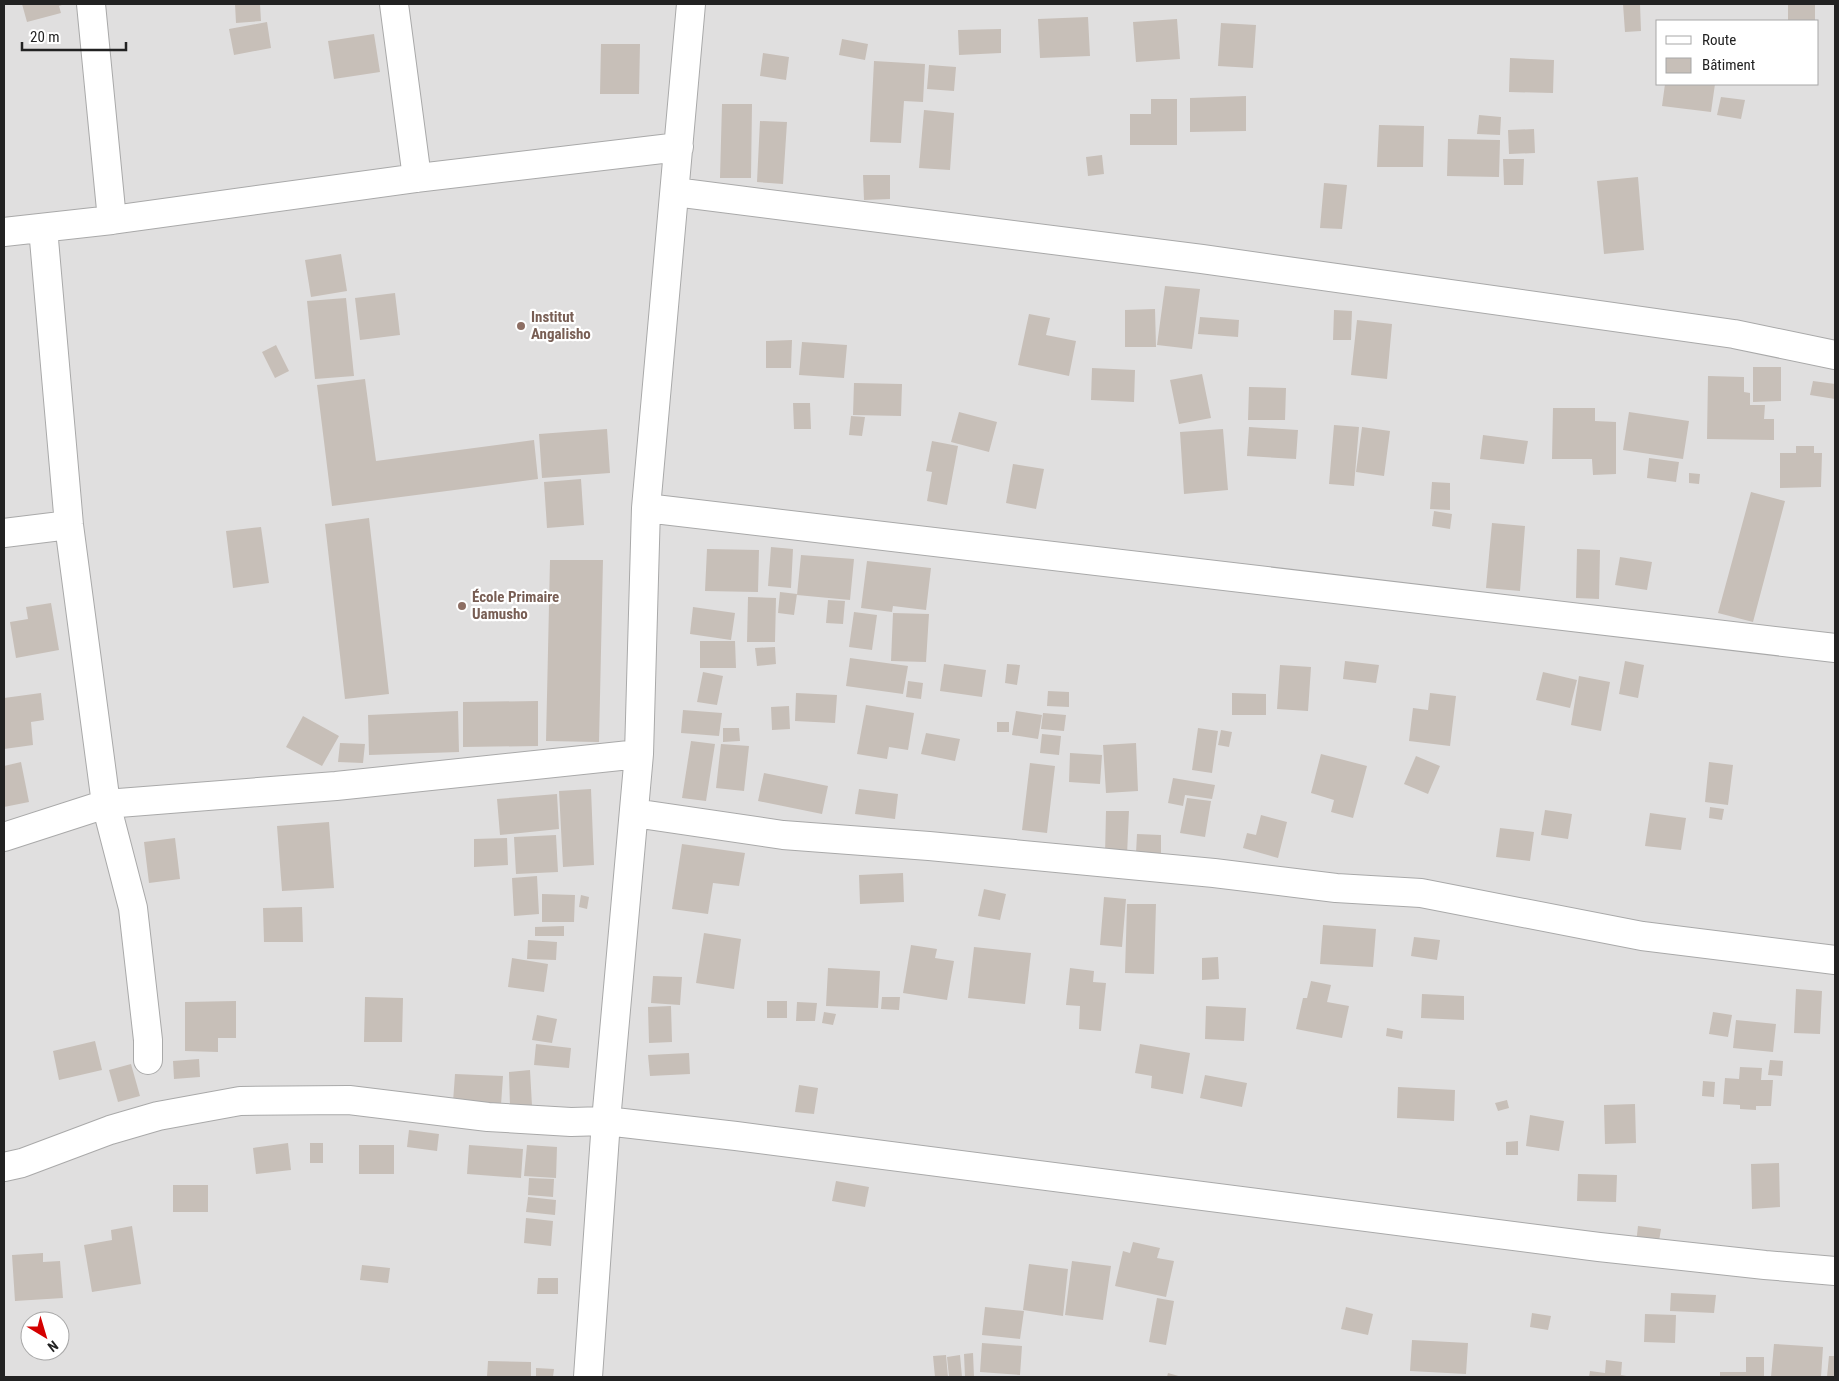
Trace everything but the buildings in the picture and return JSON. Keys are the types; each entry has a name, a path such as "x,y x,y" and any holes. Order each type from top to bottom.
{"street":[{"path":"90,4 112,220"},
{"path":"394,4 417,178"},
{"path":"588,1377 606,1121 639,754 646,508 691,4"},
{"path":"4,232 112,220 417,178 679,147"},
{"path":"675,192 1202,259 1734,334 1835,356"},
{"path":"43,228 69,525 106,804 133,908 148,1040 148,1060"},
{"path":"646,508 1835,648"},
{"path":"4,533 69,525"},
{"path":"4,837 106,804 336,786 639,754"},
{"path":"634,812 783,835 929,846 1214,873 1336,888 1421,893 1642,936 1835,960"},
{"path":"4,1167 22,1163 110,1130 158,1116 240,1101 349,1100 488,1117 571,1122 606,1121 1599,1247 1835,1271"}],"shaded area":[{"path":"4,4 1835,4 1835,1377 4,1377"}],"place":[{"name":"Institut Angalisho","path":"521,326"},
{"name":"École Primaire Uamusho","path":"462,606"}]}
